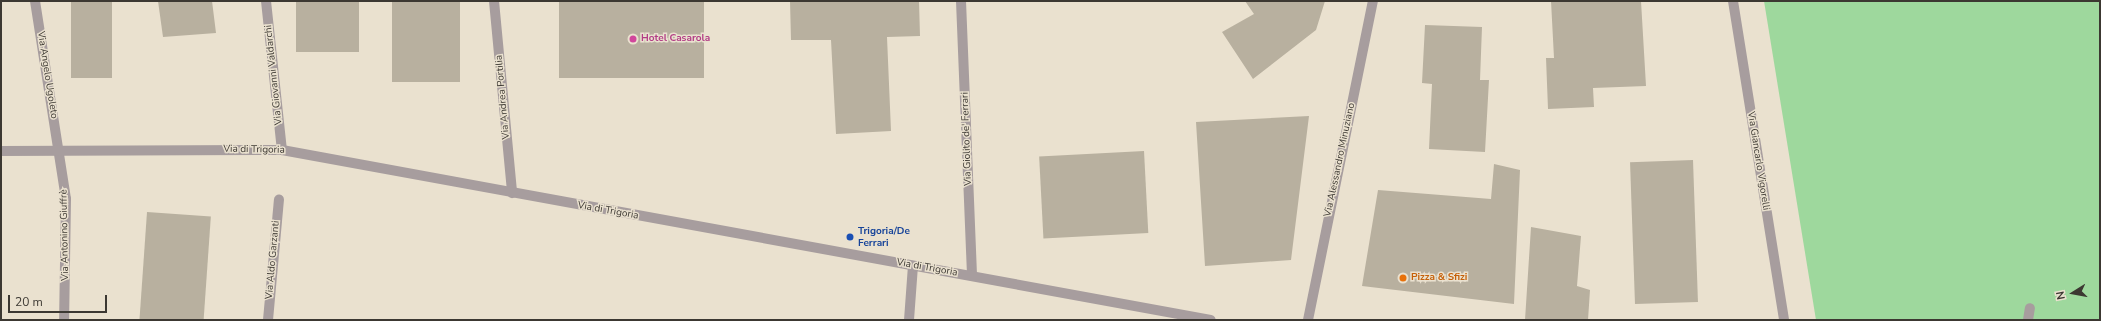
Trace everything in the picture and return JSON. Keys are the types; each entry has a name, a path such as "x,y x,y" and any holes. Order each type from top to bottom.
{"street":[{"name":"Via Angelo Ugoleto","path":"35,1 59,149"},
{"name":"Via Giovanni Valdarchi","path":"266,1 282,150"},
{"name":"Via Andrea Portilia","path":"494,1 512,193"},
{"name":"Via Giolito de' Ferrari","path":"961,1 972,276"},
{"name":"Via Alessandro Minuziano","path":"1308,320 1373,1"},
{"name":"Via Giancarlo Vigorelli","path":"1733,1 1784,320"},
{"name":"Via di Trigoria","path":"1,151 59,149 282,150 1211,320"},
{"name":"Via Antonino Giuffrè","path":"59,149 66,199 64,320"},
{"name":"Via Aldo Garzanti","path":"268,320 279,200"},
{"path":"909,320 913,266"},
{"path":"2028,320 2030,308"}],"green space":[{"path":"1764,1 2100,1 2100,320 1816,320"}],"building":[{"path":"71,1 112,1 112,78 71,78"},
{"path":"158,1 212,1 216,33 163,37"},
{"path":"296,1 359,1 359,52 296,52"},
{"path":"392,1 460,1 460,82 392,82"},
{"name":"Hotel Casarola","path":"559,1 704,1 704,78 559,78"},
{"path":"790,1 919,1 920,36 887,37 891,131 836,134 831,40 791,40"},
{"path":"1245,1 1325,1 1316,30 1253,79 1222,32 1254,14"},
{"path":"1551,1 1641,1 1646,86 1593,88 1594,107 1548,109 1546,58 1554,58"},
{"path":"1425,25 1482,27 1480,80 1489,80 1485,152 1429,149 1432,84 1422,83"},
{"path":"1309,116 1291,260 1205,266 1196,122"},
{"path":"1144,151 1148,233 1043,238 1039,156"},
{"path":"1693,160 1698,302 1635,304 1630,162"},
{"path":"1494,164 1520,170 1514,304 1362,286 1378,190 1491,199"},
{"path":"147,212 211,216 204,320 139,320"},
{"path":"1531,227 1581,236 1577,286 1590,290 1588,320 1525,320"}],"place":[{"name":"Hotel Casarola","path":"633,39"},
{"name":"Trigoria/De Ferrari","path":"850,237"},
{"name":"Pizza & Sfizi","path":"1403,278"}]}
